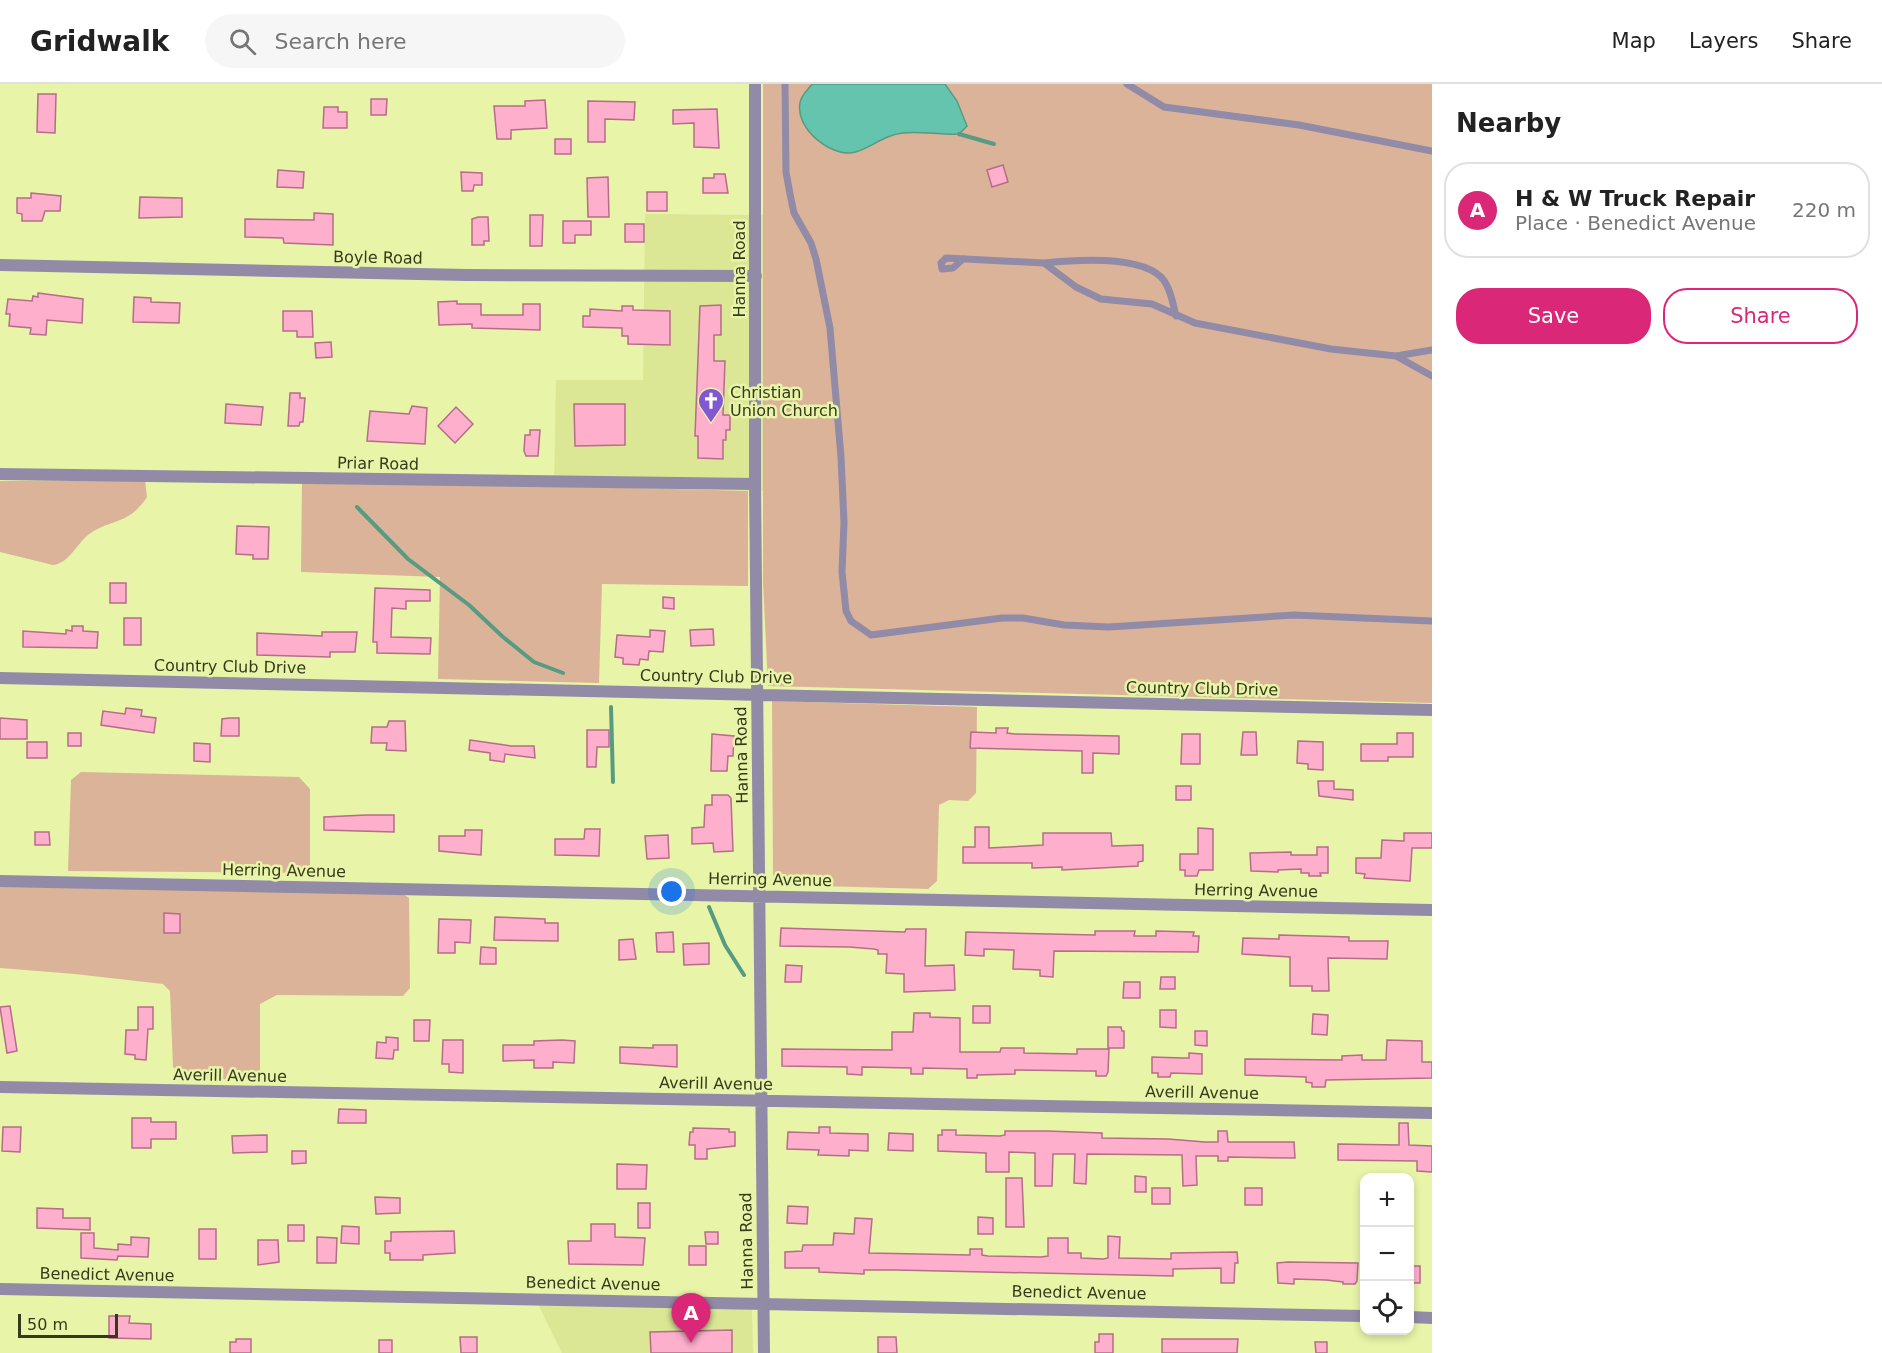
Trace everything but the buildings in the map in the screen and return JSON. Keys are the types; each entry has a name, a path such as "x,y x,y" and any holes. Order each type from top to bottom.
{"street":[{"name":"Hanna Road","path":"755,84 755,484 764,1353"},
{"name":"Boyle Road","path":"0,265 466,275 756,276"},
{"name":"Priar Road","path":"0,474 755,484"},
{"name":"Country Club Drive","path":"0,678 757,693 1432,710"},
{"name":"Herring Avenue","path":"0,881 1432,910"},
{"name":"Averill Avenue","path":"0,1087 1432,1113"},
{"name":"Benedict Avenue","path":"0,1289 763,1302 1360,1316"},
{"path":"1414,1317 1432,1318"}],"lane":[{"path":"785,84 786,171 790,194 794,213 811,243 816,259 830,328 842,468 844,522 842,572 846,610 851,621 871,634 1002,618 1109,627 1294,615 1432,621"},
{"path":"1127,84 1164,107 1299,125 1432,152"},
{"path":"963,259 1044,263 1088,258 1147,269 1162,277 1176,316"},
{"path":"1044,263 1076,286 1101,299 1152,304 1195,323 1292,342 1396,356 1432,350"},
{"path":"1396,356 1432,376"}],"shaded area":[{"path":"763,84 1432,84 1432,703 768,686 763,582"},
{"path":"645,214 763,215 763,491 554,486 556,380 643,380"},
{"path":"302,479 748,491 748,586 602,584 599,683 438,679 440,577 301,572"},
{"path":"145,480 147,497 133,513 88,535 59,564 53,565 0,552 0,481"},
{"path":"772,701 977,707 976,793 968,801 949,800 939,805 937,881 928,889 784,885 773,876"},
{"path":"81,772 299,777 310,789 310,873 68,871 71,780"},
{"path":"0,884 400,892 409,898 410,988 403,996 277,995 260,1004 260,1074 250,1080 186,1078 173,1067 170,991 163,984 0,968"},
{"path":"538,1304 752,1308 753,1353 562,1353"}],"water":[{"path":"812,84 945,84 957,101 967,126 959,134 917,132 895,134 857,152 833,150 815,138 803,122 800,112 801,100"}],"waterway":[{"path":"959,134 994,144"},
{"path":"357,507 408,559 469,605 534,662 563,673"},
{"path":"611,707 613,782"},
{"path":"709,907 725,945 744,975"}],"place":[{"name":"Christian Union Church","path":"711,424"},
{"name":"H & W Truck Repair","path":"691,1343"}]}
